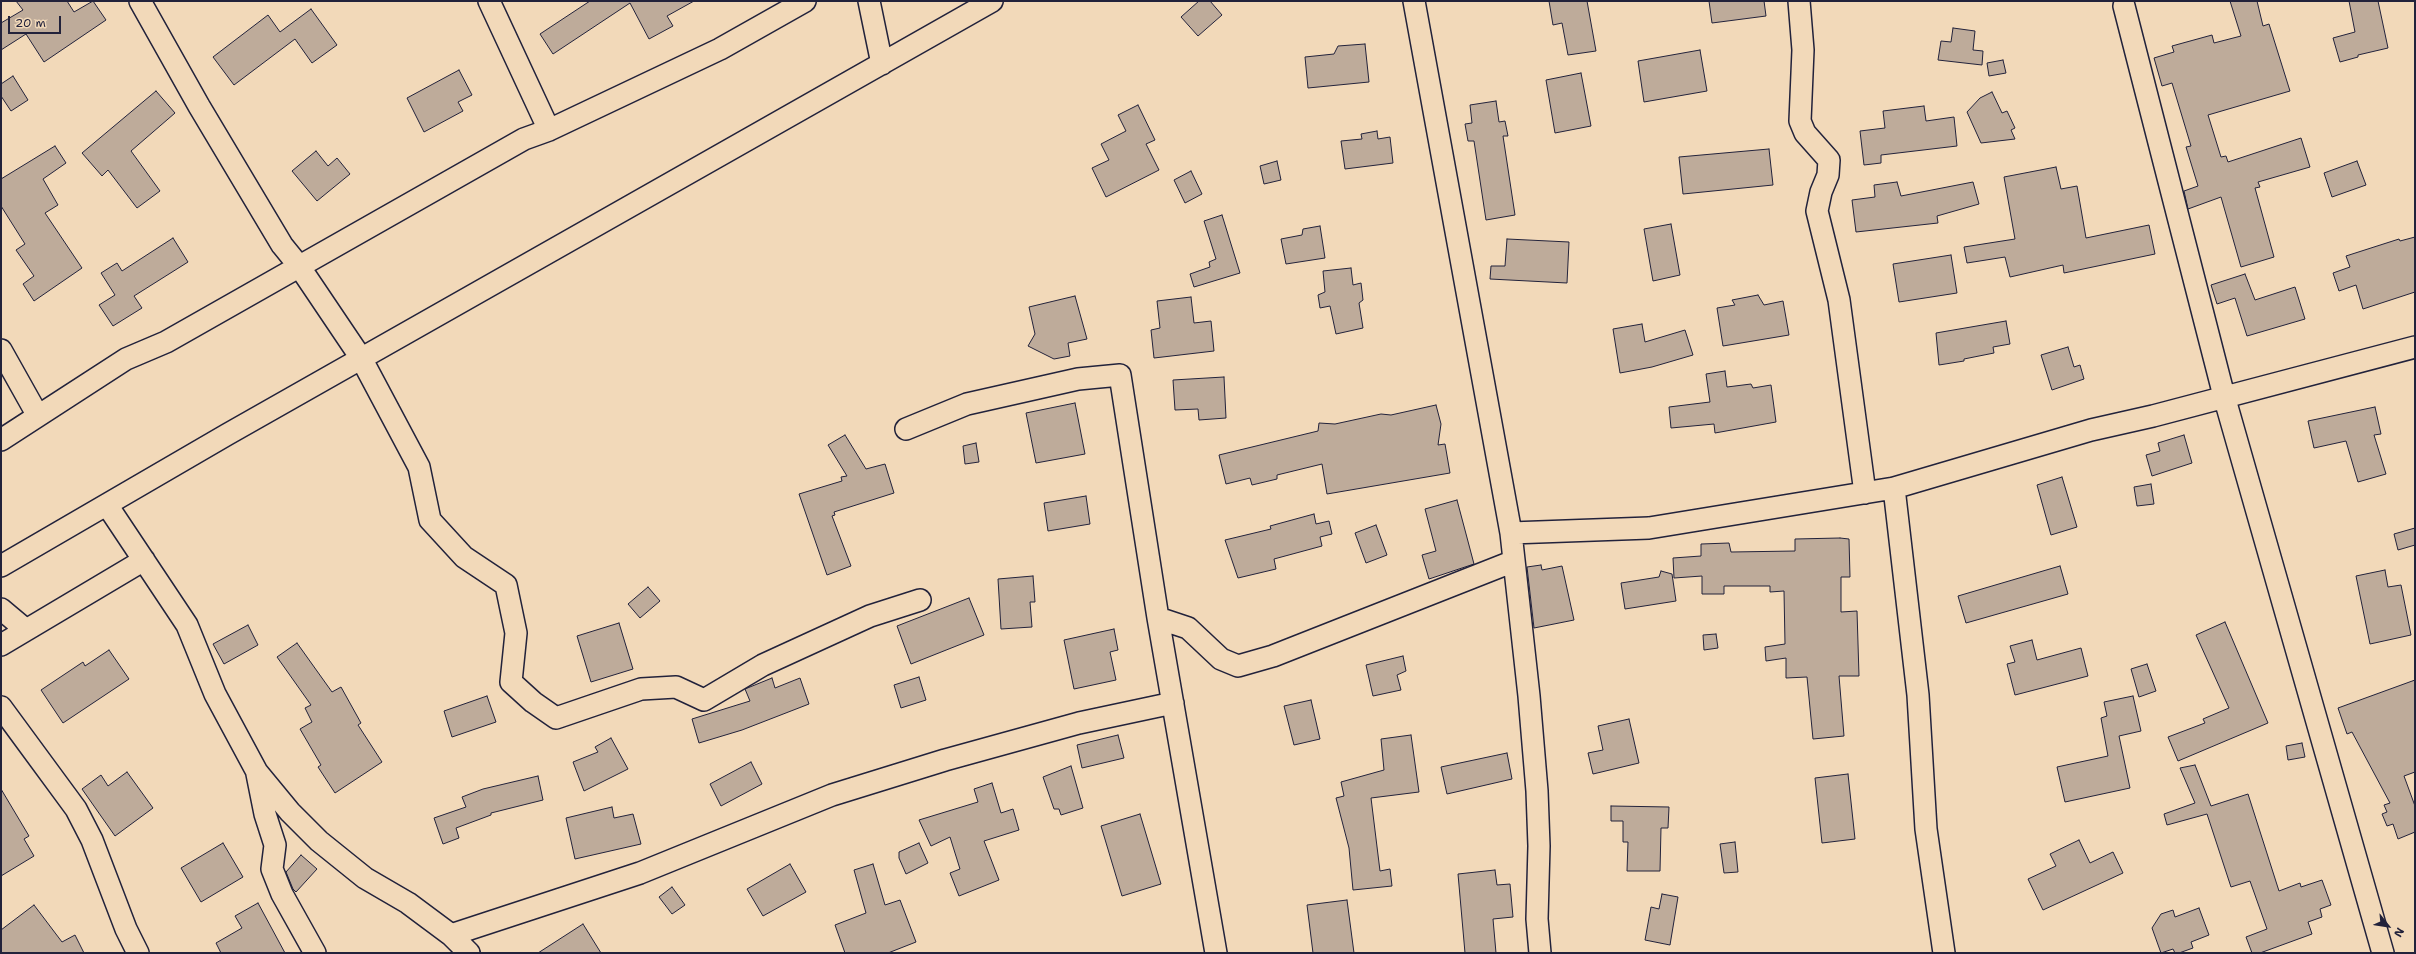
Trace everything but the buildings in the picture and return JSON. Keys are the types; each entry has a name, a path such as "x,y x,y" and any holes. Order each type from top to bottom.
{"street":[{"path":"140,1 203,113 282,245 299,266 361,358 419,467 430,520 464,557 506,586 516,633 511,682 533,702 556,718 641,689 676,687 704,700 763,665 870,616 920,600"},
{"path":"489,1 549,130"},
{"path":"1,440 126,359 166,342 524,139 549,130 720,49 805,1"},
{"path":"868,1 882,64"},
{"path":"1,566 361,358 992,1"},
{"path":"1414,1 1511,533 1530,696 1537,791 1539,846 1537,919 1540,953"},
{"path":"1799,1 1803,50 1800,121 1805,133 1829,160 1828,175 1821,192 1816,211 1839,300 1865,493"},
{"path":"2124,6 2224,396 2383,953"},
{"path":"1511,533 1648,528 1894,488 2038,445 2415,347"},
{"path":"1,350 38,416"},
{"path":"906,429 967,404 1078,379 1120,375 1158,618 1216,953"},
{"path":"1894,488 1918,695 1926,828 1944,953"},
{"path":"107,505 187,624 215,694 257,772 290,812 319,841 365,878 408,903 451,935 469,953"},
{"path":"1,645 144,560"},
{"path":"1158,618 1188,628 1221,659 1238,666 1273,656 1514,561"},
{"path":"1,609 26,630"},
{"path":"451,935 640,873 832,795 945,760 1079,723 1173,703"},
{"path":"1,707 76,809 92,840 126,929 138,953"},
{"path":"257,772 265,814 274,845 272,870 282,894 315,953"},
{"path":"274,845 290,812"}]}
